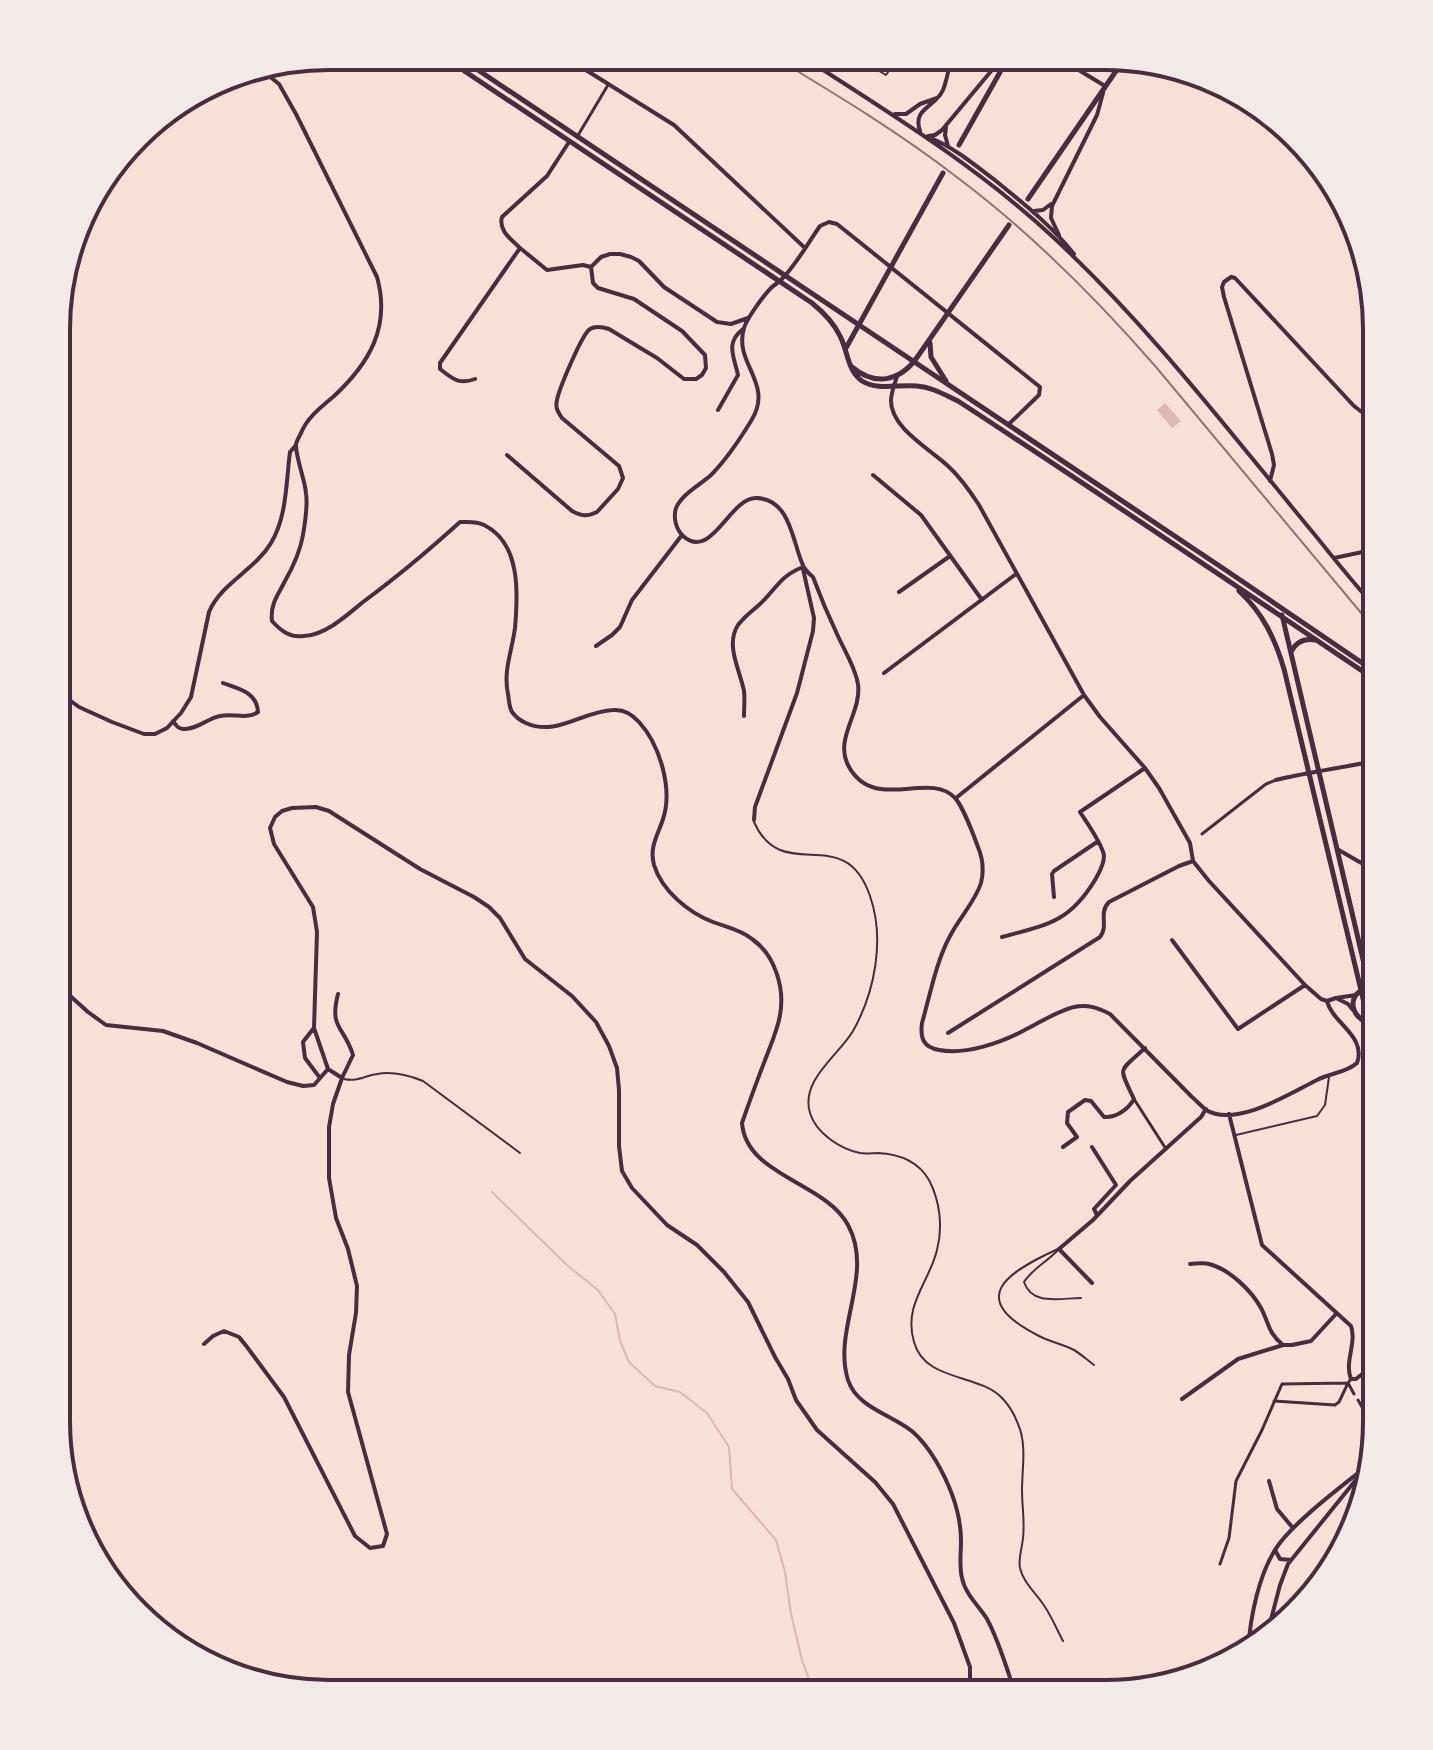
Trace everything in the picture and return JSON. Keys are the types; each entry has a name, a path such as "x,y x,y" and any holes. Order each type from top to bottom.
{"main road":[{"path":"959,145 1001,70"},
{"path":"464,71 812,303 839,334 849,363 864,382 876,386 929,388 958,401 1363,671"},
{"path":"479,71 1363,663"},
{"path":"1028,199 1117,71"},
{"path":"845,349 943,173"},
{"path":"849,363 858,372 883,379 907,370 1009,225"},
{"path":"931,338 931,357 948,385"},
{"path":"1223,578 1251,603 1275,641 1362,1003"},
{"path":"1280,606 1362,959"},
{"path":"1291,653 1305,639 1320,643"},
{"path":"1362,990 1353,1003 1354,1011 1362,1020"}],"street":[{"path":"824,70 949,148 1000,191 1029,210 1063,240 1085,267"},
{"path":"923,134 917,123 919,115 939,97 948,70"},
{"path":"923,134 935,135 947,124 992,70"},
{"path":"1063,240 1051,218 1051,210 1097,115 1105,88 1077,70"},
{"path":"586,71 674,125 805,248"},
{"path":"70,700 144,734 155,734 167,728 191,697 214,601 271,544 282,517 290,452 302,429 353,379 372,350 380,323 381,291 377,277 296,114 279,84 270,77"},
{"path":"577,137 608,85"},
{"path":"892,113 906,114 920,104 939,97"},
{"path":"947,124 945,135 949,148"},
{"path":"569,142 547,176 502,217 500,223 503,231 547,270 583,265 591,267"},
{"path":"964,161 1014,200"},
{"path":"1029,210 1043,210 1053,203"},
{"path":"1029,210 1149,335 1363,592"},
{"path":"718,410 738,375 733,339 772,287 785,276 820,226 829,222 837,224 1040,387 1039,395 1008,425"},
{"path":"475,379 455,381 440,369 440,363 520,248"},
{"path":"591,267 601,257 610,254 631,257 639,261 664,287 717,322 731,324 751,318"},
{"path":"507,455 572,511 580,515 597,512 618,489 623,478 619,466 557,411 557,398 583,336 592,328 609,329 657,358 684,379 696,379 706,368 705,355 682,331 634,299 598,288 593,283 591,267"},
{"path":"1270,481 1274,465 1272,454 1224,297 1222,287 1228,278 1235,278 1363,413"},
{"path":"744,327 744,352 760,397 758,408 714,472 678,504 675,519 682,535 692,541 706,539 740,504 751,498 769,501 782,510 803,567 814,618 813,631 797,693 755,807 754,820"},
{"path":"898,375 892,410 912,436 965,484 1084,695 1145,768 1168,802 1190,843 1193,861 1321,999 1327,1001 1359,992"},
{"path":"296,445 306,494 306,515 298,556 271,612 272,621 278,627 290,636 320,632 409,568 460,522 483,524 503,542 514,566 515,631 506,669 512,712 522,722 546,728 602,712 623,710 632,715 649,735 660,755 667,793 664,816 652,852 663,883 692,912 752,938 773,965 781,988 780,1014 742,1123 743,1135 762,1161 835,1208 847,1223 855,1240 858,1260 845,1347 844,1363 849,1383 858,1397 913,1432 926,1447 950,1487 957,1510 965,1588 988,1621 1010,1679"},
{"path":"873,475 921,515 982,600"},
{"path":"596,646 620,627 632,600 682,535"},
{"path":"1334,558 1363,552"},
{"path":"899,592 950,556"},
{"path":"744,716 744,690 733,653 735,632 773,588 790,572 803,567"},
{"path":"803,567 813,577 858,685 855,707 844,741 849,767 862,781 879,789 935,789 956,798 980,851 983,866 977,892 949,937 922,1023 921,1034 928,1047 949,1052 985,1046 1070,1008 1096,1007 1110,1014 1206,1109 1229,1114 1267,1106 1357,1063 1360,1051 1353,1036 1327,1001"},
{"path":"884,673 1016,574"},
{"path":"173,721 184,729 222,715 251,716 258,712 258,704 248,693 223,683"},
{"path":"956,798 1084,695"},
{"path":"1202,834 1266,784 1363,764"},
{"path":"1002,937 1051,923 1081,900 1104,862 1104,853 1080,812 1145,768"},
{"path":"342,1078 328,1069 314,1028 317,932 313,907 274,844 270,828 275,817 292,808 316,807 329,811 420,869 474,897 500,918 525,959 572,996 596,1022 617,1068 622,1171 632,1188 667,1225 697,1245 724,1272 748,1302 796,1400 815,1428 875,1482 893,1504 954,1623 970,1667 970,1679"},
{"path":"1054,897 1054,871 1097,842"},
{"path":"1336,848 1363,864"},
{"path":"948,1033 1100,937 1104,929 1102,912 1109,902 1193,861"},
{"path":"1172,940 1238,1029 1305,985"},
{"path":"204,1344 224,1331 239,1337 284,1397 355,1536 370,1548 383,1546 387,1534 348,1392 357,1286 336,1218 329,1178 329,1127 333,1104 353,1055 334,1018 338,994"},
{"path":"70,996 106,1025 163,1031 287,1082 314,1085 328,1069"},
{"path":"1336,998 1354,1011"},
{"path":"314,1028 303,1042 305,1058 320,1078"},
{"path":"1143,1046 1123,1067 1122,1074 1166,1149"},
{"path":"1063,1147 1077,1137 1067,1123 1068,1112 1076,1106 1085,1100 1091,1101 1104,1117 1112,1117 1131,1105 1134,1099"},
{"path":"1092,1283 1059,1249 1206,1109"},
{"path":"1229,1114 1262,1245 1351,1326 1353,1333 1348,1368 1354,1394"},
{"path":"1092,1147 1116,1185 1094,1209 1097,1215"},
{"path":"1190,1264 1207,1263 1241,1284 1251,1293 1274,1337 1283,1345"},
{"path":"1182,1399 1238,1359 1283,1345 1311,1341 1336,1314"},
{"path":"1220,1564 1229,1538 1236,1481 1282,1384 1349,1381 1362,1374"},
{"path":"1274,1401 1335,1405 1349,1381"},
{"path":"1358,1400 1362,1407"},
{"path":"1249,1635 1267,1564 1275,1550 1294,1528 1356,1478"},
{"path":"1269,1481 1277,1509 1294,1528"},
{"path":"1271,1618 1280,1585 1291,1560 1351,1483"},
{"path":"1275,1550 1280,1559 1291,1560"}],"lane":[{"path":"754,820 761,836 772,847 785,853 835,857 847,862 864,881 870,895 877,931 868,999 852,1034 814,1082 809,1096 809,1112 817,1127 830,1140 861,1153 908,1159 920,1167 933,1189 939,1206 937,1251 914,1304 911,1326 913,1341 923,1358 939,1371 976,1384 1002,1398 1019,1425 1023,1453 1023,1539 1019,1566 1063,1641"},
{"path":"342,1078 354,1081 377,1074 409,1075 423,1081 520,1153"},
{"path":"1235,1135 1317,1116 1325,1105 1330,1074"},
{"path":"1059,1249 1030,1273 1024,1282 1026,1289 1034,1297 1043,1299 1081,1298"},
{"path":"1059,1249 1013,1273 1001,1290 999,1305 1017,1323 1075,1351 1094,1365"}],"shaded area":[{"path":"1165,403 1181,421 1172,428 1157,410"}],"waterway":[{"path":"492,1192 568,1266 598,1290 615,1314 620,1341 629,1362 655,1386 680,1392 707,1413 729,1447 732,1489 776,1540 785,1572 791,1614 809,1679"}],"railway":[{"path":"796,70 936,161 985,199 1062,267 1156,367 1363,615"}]}
